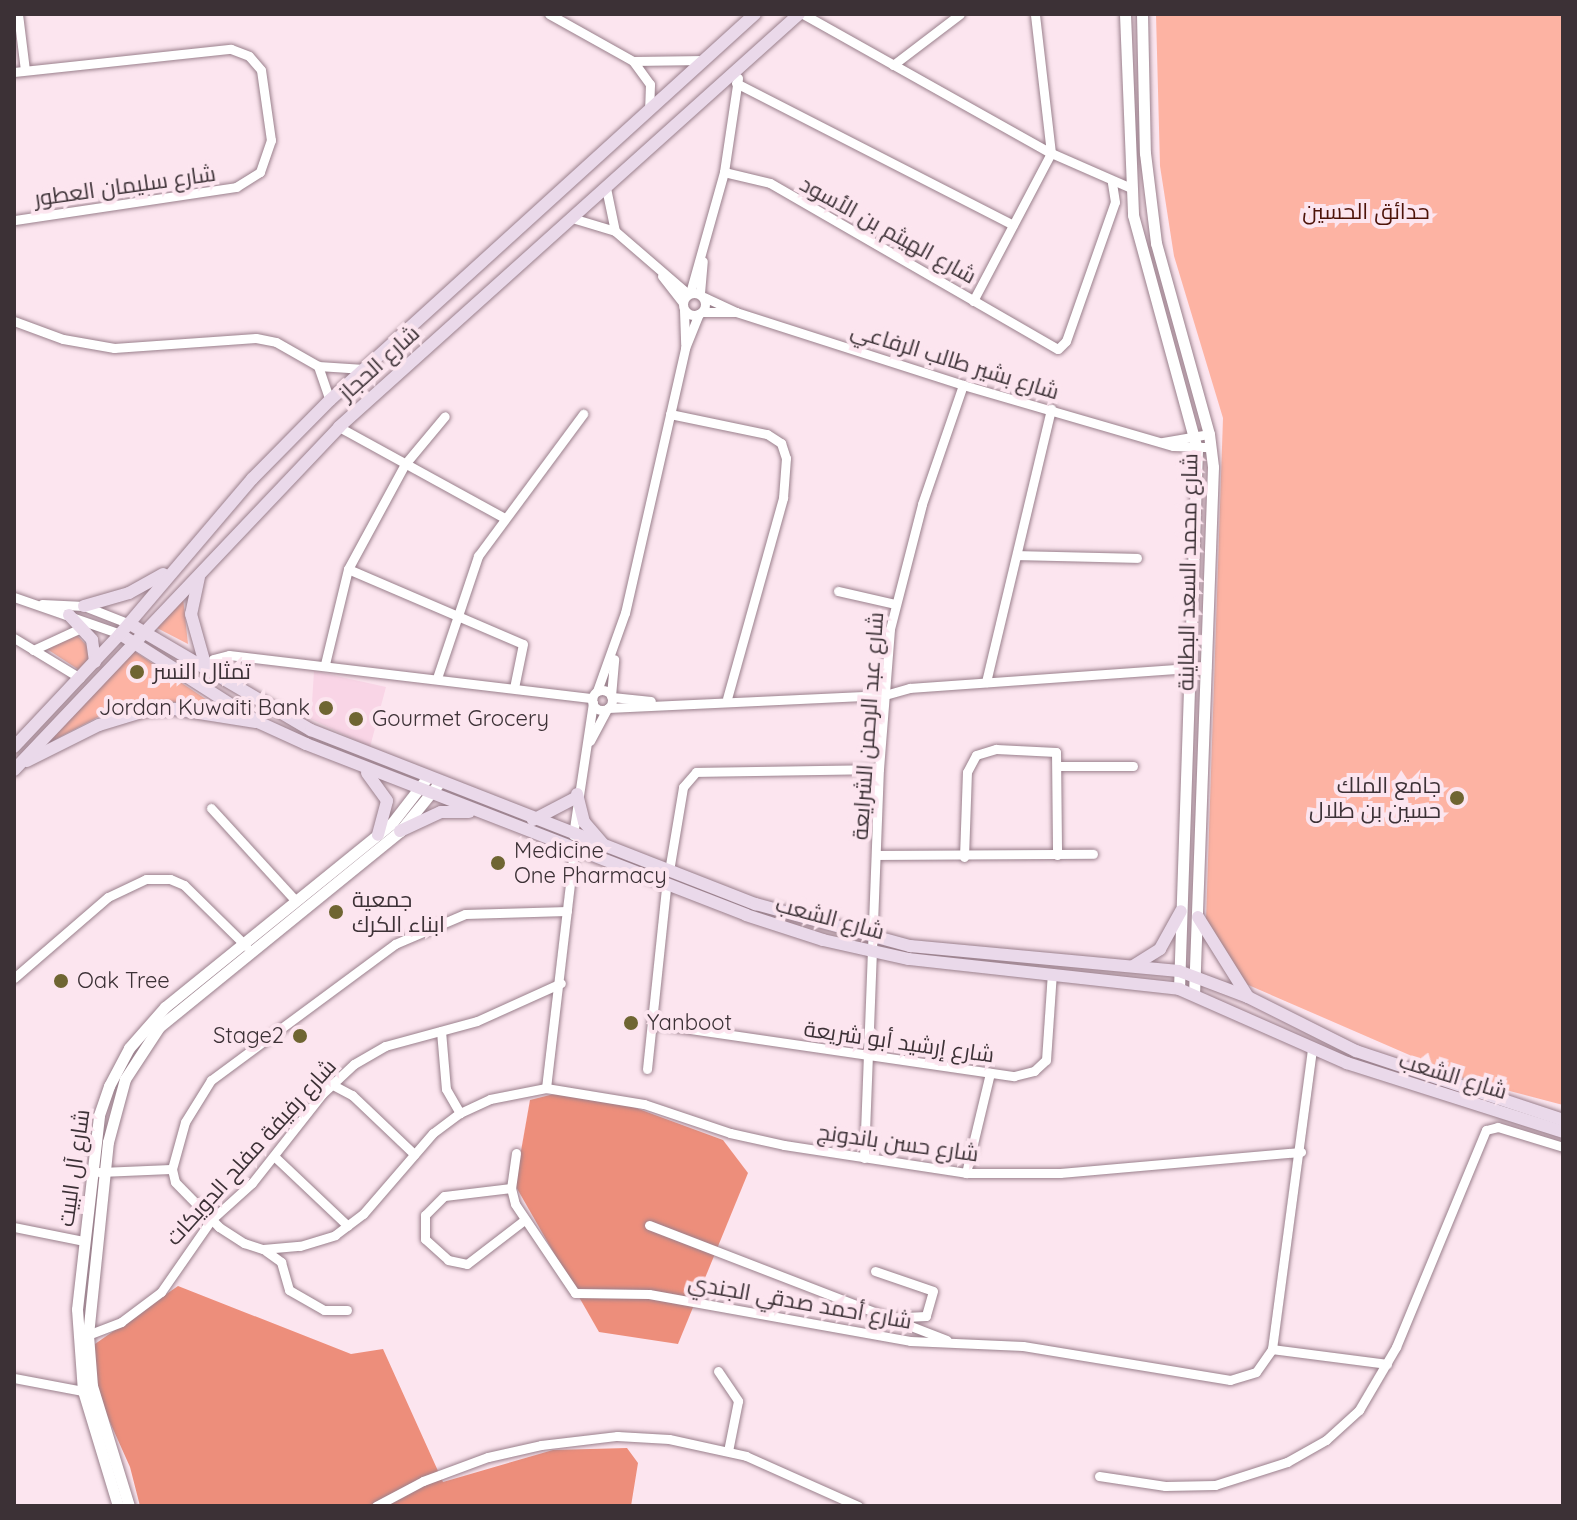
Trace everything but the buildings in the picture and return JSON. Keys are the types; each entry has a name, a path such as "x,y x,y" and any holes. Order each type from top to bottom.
{"main road":[{"name":"شارع الحجاز","path":"14,747 130,624 182,560 330,400 755,14"},
{"name":"شارع الحجاز","path":"17,767 339,427 801,14"},
{"path":"84,606 151,583 182,560"},
{"path":"201,573 191,614 207,671"},
{"path":"69,615 92,640 95,662"},
{"name":"شارع الشعب","path":"130,624 285,719 533,820 784,913 874,937 955,952 1179,971 1248,997 1356,1051 1563,1120"},
{"name":"شارع الشعب","path":"120,634 258,722 362,768 666,887 873,951 1179,989 1312,1049 1563,1132"},
{"path":"17,767 99,725 145,711 174,709 258,722"},
{"path":"362,768 387,801 378,835"},
{"path":"533,820 576,796 587,827 607,848"},
{"path":"400,831 441,812 485,814"},
{"path":"1133,966 1160,949 1181,911"},
{"path":"1198,917 1248,997"}],"street":[{"path":"18,14 19,71"},
{"path":"549,14 633,61 651,88 648,113"},
{"path":"801,14 1051,153 1129,187"},
{"path":"893,65 960,14"},
{"path":"1035,14 1051,153"},
{"name":"شارع محمد السعد البطاينة","path":"1125,14 1129,187 1143,259 1196,442 1179,989"},
{"name":"شارع محمد السعد البطاينة","path":"1142,14 1145,153 1156,243 1211,447 1194,994"},
{"name":"شارع سليمان العطور","path":"14,220 236,187 260,172 271,140 261,70 249,56 231,49 19,71"},
{"path":"633,61 706,60"},
{"path":"586,748 611,696 614,652 685,348 691,298 724,172 736,83 742,67"},
{"path":"736,83 1013,225"},
{"name":"شارع الهيثم بن الأسود","path":"724,172 770,183 973,301 1051,153"},
{"path":"973,301 1053,348 1063,345 1115,202 1112,182"},
{"path":"606,188 615,231"},
{"name":"شارع بشير طالب الرفاعي","path":"572,218 615,231 691,298 701,313 736,312"},
{"path":"685,348 701,313 691,298"},
{"name":"شارع بشير طالب الرفاعي","path":"691,298 963,385 1163,442 1196,442 1211,447"},
{"path":"14,321 63,339 114,348 256,338 283,346 318,366 364,369"},
{"path":"318,366 330,400"},
{"name":"شارع عبد الرحمن الشرايعة","path":"864,1158 879,769 895,604 963,385"},
{"path":"986,682 1051,409"},
{"path":"437,678 471,570 503,517 583,414"},
{"path":"670,414 767,434 781,443 786,458 780,509 727,698"},
{"path":"325,664 348,569 405,464 445,416"},
{"path":"339,427 503,517"},
{"name":"شارع بشير طالب الرفاعي","path":"1196,442 1209,434"},
{"path":"1018,555 1137,558"},
{"path":"348,569 523,644 525,653 514,688"},
{"path":"838,591 895,604"},
{"path":"14,597 120,634"},
{"path":"38,604 84,606 130,624"},
{"path":"33,650 81,628"},
{"path":"14,638 80,678"},
{"path":"573,835 576,796 594,698 614,652"},
{"path":"207,671 213,659 224,655 325,664 594,698 611,696 662,702"},
{"path":"594,698 607,709 727,698 885,695 986,682 1206,667"},
{"path":"964,857 967,772 976,755 1051,748 1058,766 1057,855"},
{"path":"1058,766 1133,766"},
{"path":"669,871 683,787 691,774 879,769"},
{"name":"شارع آل البيت","path":"129,1506 92,1386 83,1336 120,1090 148,1039 400,831 433,781"},
{"name":"شارع آل البيت","path":"118,1506 83,1391 84,1241 101,1107 129,1048 165,1007 426,793"},
{"path":"211,808 295,900"},
{"path":"263,1249 310,1243 348,1226 414,1154 460,1113 490,1099 546,1088 561,983 574,851"},
{"path":"877,855 964,857 1093,854"},
{"path":"14,978 108,897 146,879 170,879 184,885 252,953"},
{"path":"647,1069 656,1024 666,887"},
{"path":"347,1310 324,1310 289,1290 281,1262 211,1220 175,1182 172,1169 190,1110 211,1080 395,944 465,914 567,911"},
{"name":"شارع إرشيد أبو شريعة","path":"656,1024 990,1073 1030,1073 1046,1060 1052,973"},
{"name":"شارع رفيفة مفلح الدويكات","path":"83,1336 121,1322 153,1299 211,1220 275,1157 331,1084 385,1046 512,1007 561,983"},
{"path":"441,1031 446,1089 460,1113"},
{"path":"1312,1049 1301,1152 1272,1349 1387,1364"},
{"path":"966,1173 990,1073"},
{"path":"331,1084 352,1095 414,1154"},
{"name":"شارع حسن باندونج","path":"546,1088 644,1104 743,1137 966,1173 1060,1173 1301,1152"},
{"path":"1099,1476 1191,1487 1261,1473 1326,1440 1359,1410 1387,1364 1429,1275 1486,1130 1498,1127 1563,1147"},
{"name":"شارع أحمد صدقي الجندي","path":"516,1153 511,1188 523,1221 575,1293 649,1294 910,1341 947,1340 1039,1349 1215,1380 1245,1377 1265,1363 1272,1349"},
{"path":"275,1157 348,1226"},
{"path":"92,1171 172,1169"},
{"path":"511,1188 444,1196 425,1215 425,1239 448,1260 467,1264 523,1221"},
{"path":"649,1225 883,1318 947,1340"},
{"path":"14,1227 84,1241"},
{"path":"875,1271 933,1291 924,1317 898,1313 883,1318"},
{"path":"718,1371 738,1401 728,1451"},
{"path":"14,1378 83,1391"},
{"path":"376,1506 455,1468 541,1445 647,1437 728,1451 858,1506"}],"shaded area":[{"path":"314,671 386,687 370,747 311,719"},
{"path":"558,1093 617,1101 723,1140 748,1173 678,1344 599,1332 515,1185 530,1100"},
{"path":"178,1286 351,1354 383,1349 443,1482 553,1450 627,1448 638,1463 631,1506 140,1506 130,1467 92,1382 95,1344"}],"green space":[{"name":"حدائق الحسين","path":"1563,14 1563,1105 1467,1080 1246,984 1206,920 1223,418 1174,256 1160,166 1156,15"},
{"path":"183,598 188,644 157,628"},
{"path":"75,633 90,649 90,657 79,670 44,647"},
{"path":"134,651 225,712 164,700 106,713 44,745"}],"place":[{"name":"تمثال النسر","path":"137,672"},
{"name":"Jordan Kuwaiti Bank","path":"326,708"},
{"name":"Gourmet Grocery","path":"356,719"},
{"name":"جامع الملك حسين بن طلال","path":"1457,798"},
{"name":"Medicine One Pharmacy","path":"498,863"},
{"name":"جمعية ابناء الكرك","path":"336,912"},
{"name":"Oak Tree","path":"61,981"},
{"name":"Yanboot","path":"631,1023"},
{"name":"Stage2","path":"300,1036"}]}
